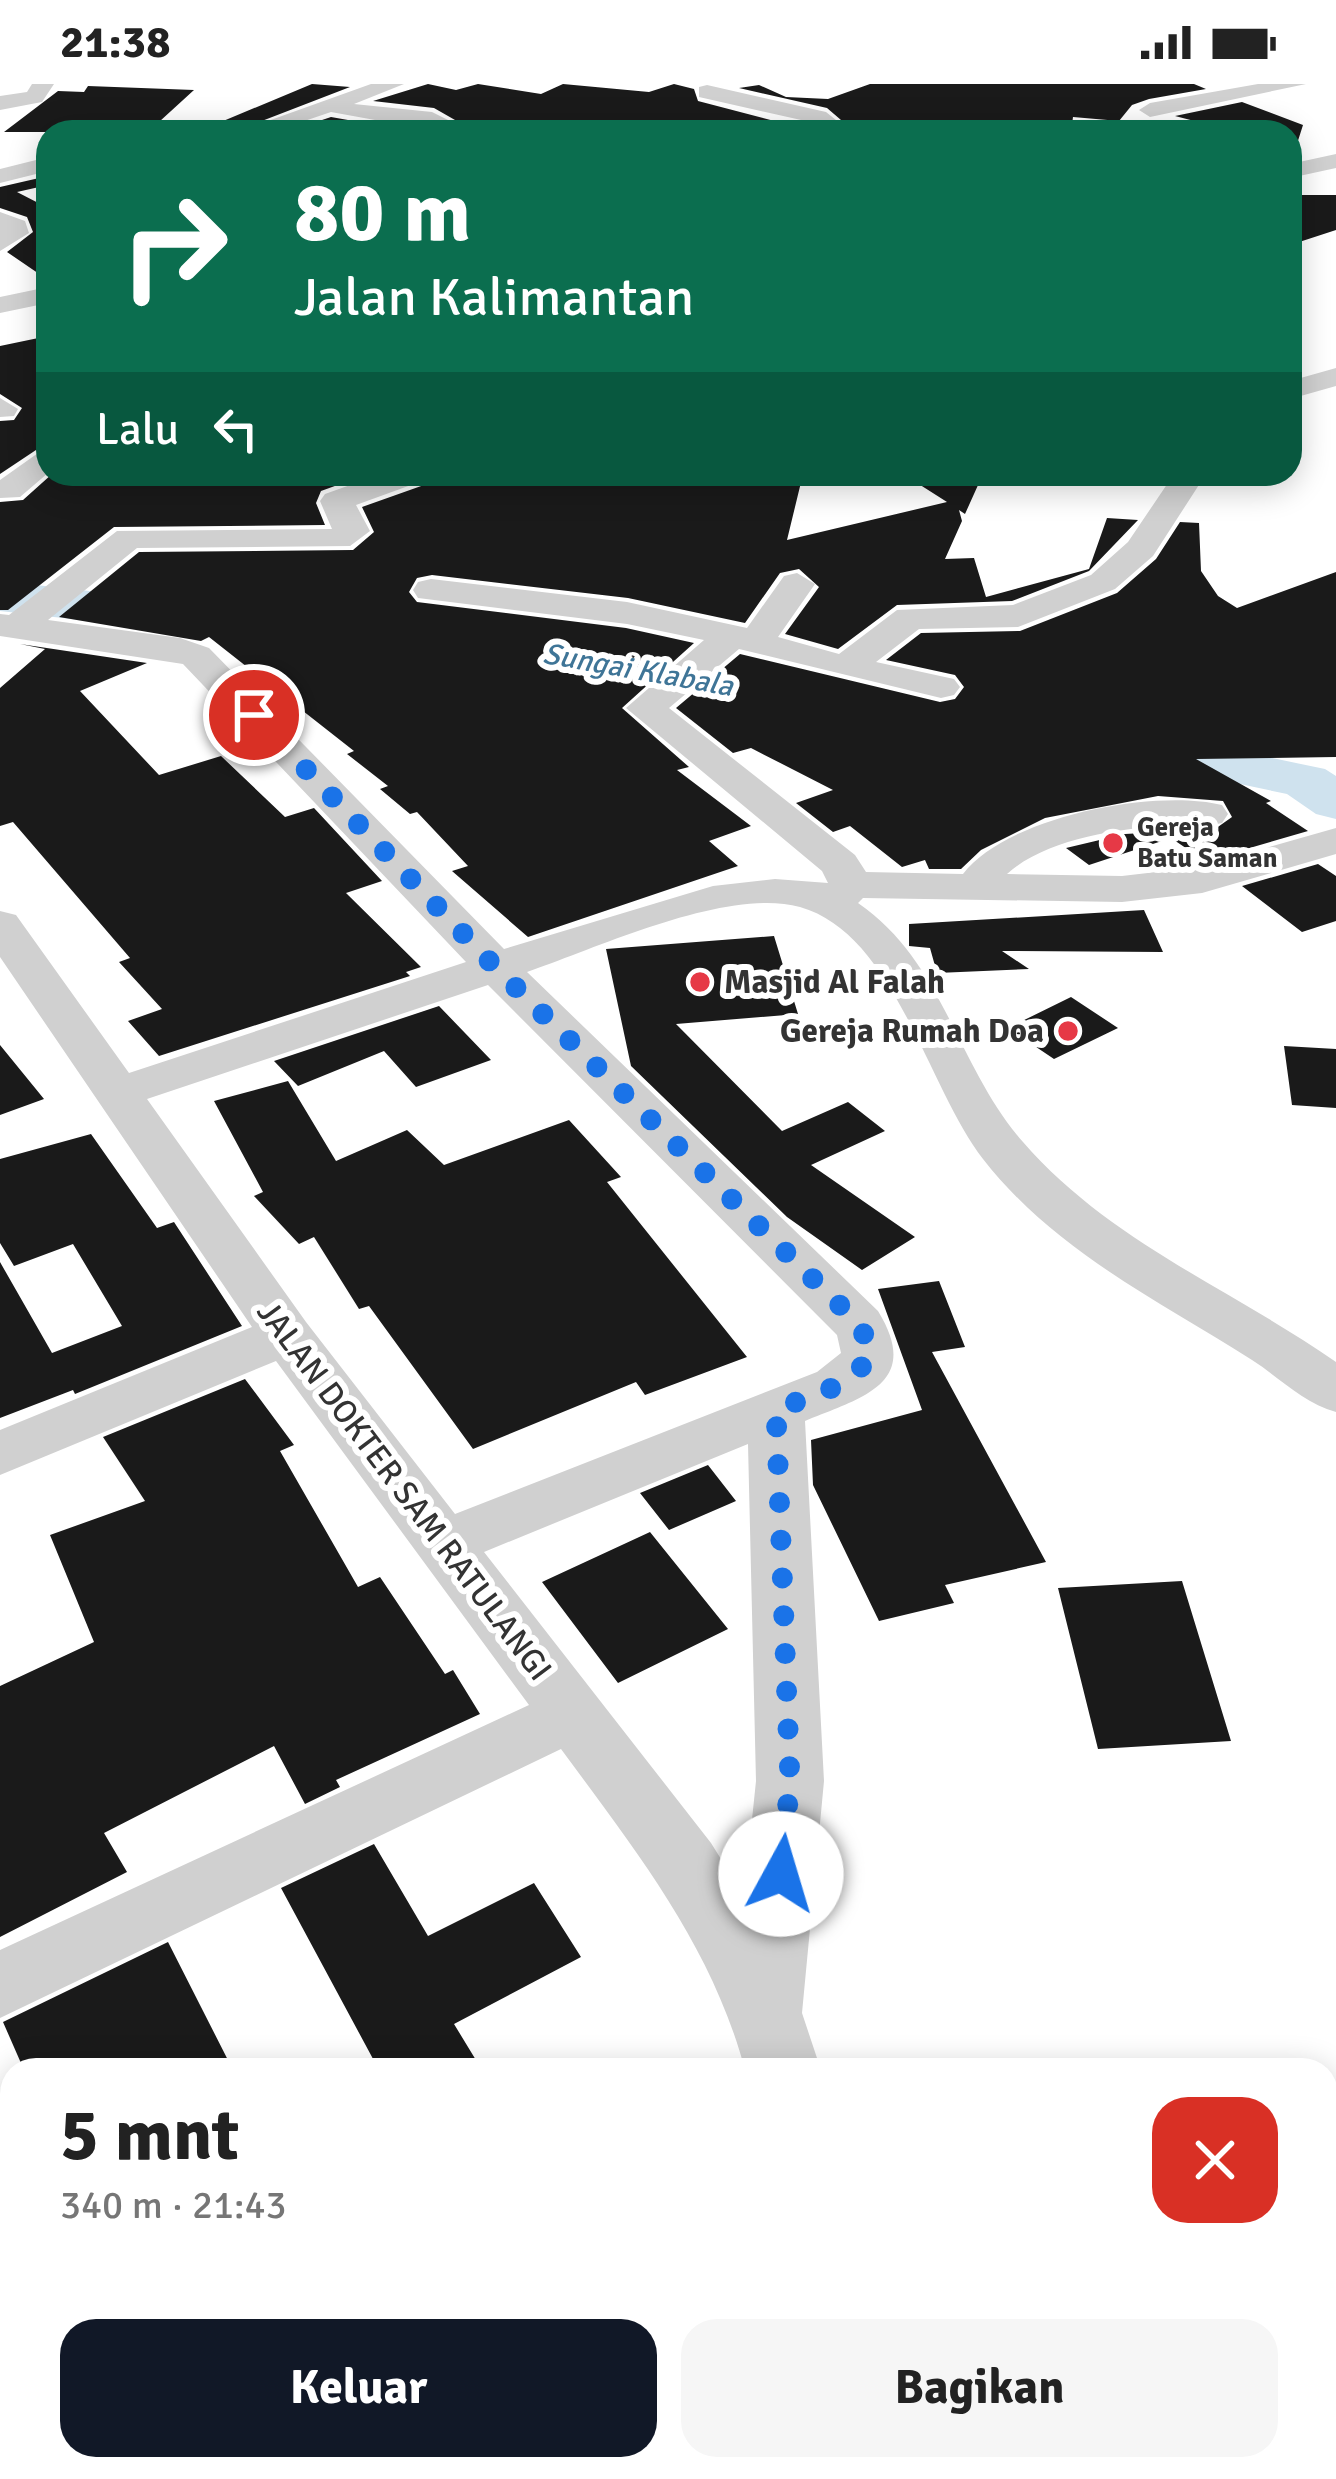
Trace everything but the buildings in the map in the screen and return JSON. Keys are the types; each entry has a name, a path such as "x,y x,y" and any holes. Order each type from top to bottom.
{"street":[{"path":"0,103 34,97 43,84"},
{"path":"288,120 393,84"},
{"path":"1150,110 1295,84"},
{"path":"707,92 728,101 799,111 816,120"},
{"path":"321,110 400,114 420,120"},
{"path":"1302,168 1336,161"},
{"path":"0,176 36,167"},
{"path":"0,220 16,226 16,233 0,243"},
{"path":"0,305 36,298"},
{"path":"1302,387 1336,377"},
{"path":"8,490 36,466"},
{"path":"29,614 129,538 338,539 353,531 337,501 379,486"},
{"path":"846,667 910,618 1018,616 1103,582 1141,549 1182,486"},
{"path":"797,584 744,638 695,665 645,708 651,717 840,864 841,895 903,966 964,1099 1019,1167 1144,1273 1261,1340 1336,1392"},
{"path":"431,590 627,613 941,687"},
{"path":"29,614 196,656 495,967 859,1324 868,1343 869,1361 857,1374 444,1543"},
{"path":"977,884 1006,854 1097,826 1154,811 1208,814"},
{"path":"118,1093 658,913 737,893 841,895 977,884 1122,889 1202,880 1336,842"},
{"path":"658,913 685,934 763,929"},
{"name":"JALAN DOKTER SAM RATULANGI","path":"0,924 286,1335 686,1864 742,1952 775,2041"},
{"path":"0,1454 286,1335"},
{"path":"775,2041 790,1781 776,1410"},
{"path":"0,1985 570,1715"}],"waterway":[{"name":"Sungai Klabala","path":"0,596 179,616"},
{"name":"Sungai Klabala","path":"1098,738 1305,781 1336,802"}],"place":[{"name":"Gereja Batu Saman","path":"1113,843"},
{"name":"Masjid Al Falah","path":"700,982"},
{"name":"Gereja Rumah Doa","path":"1068,1031"}],"route":[{"path":"254,715 495,967 859,1324 868,1343 869,1361 857,1374 776,1410 790,1781 781,1874"}]}
